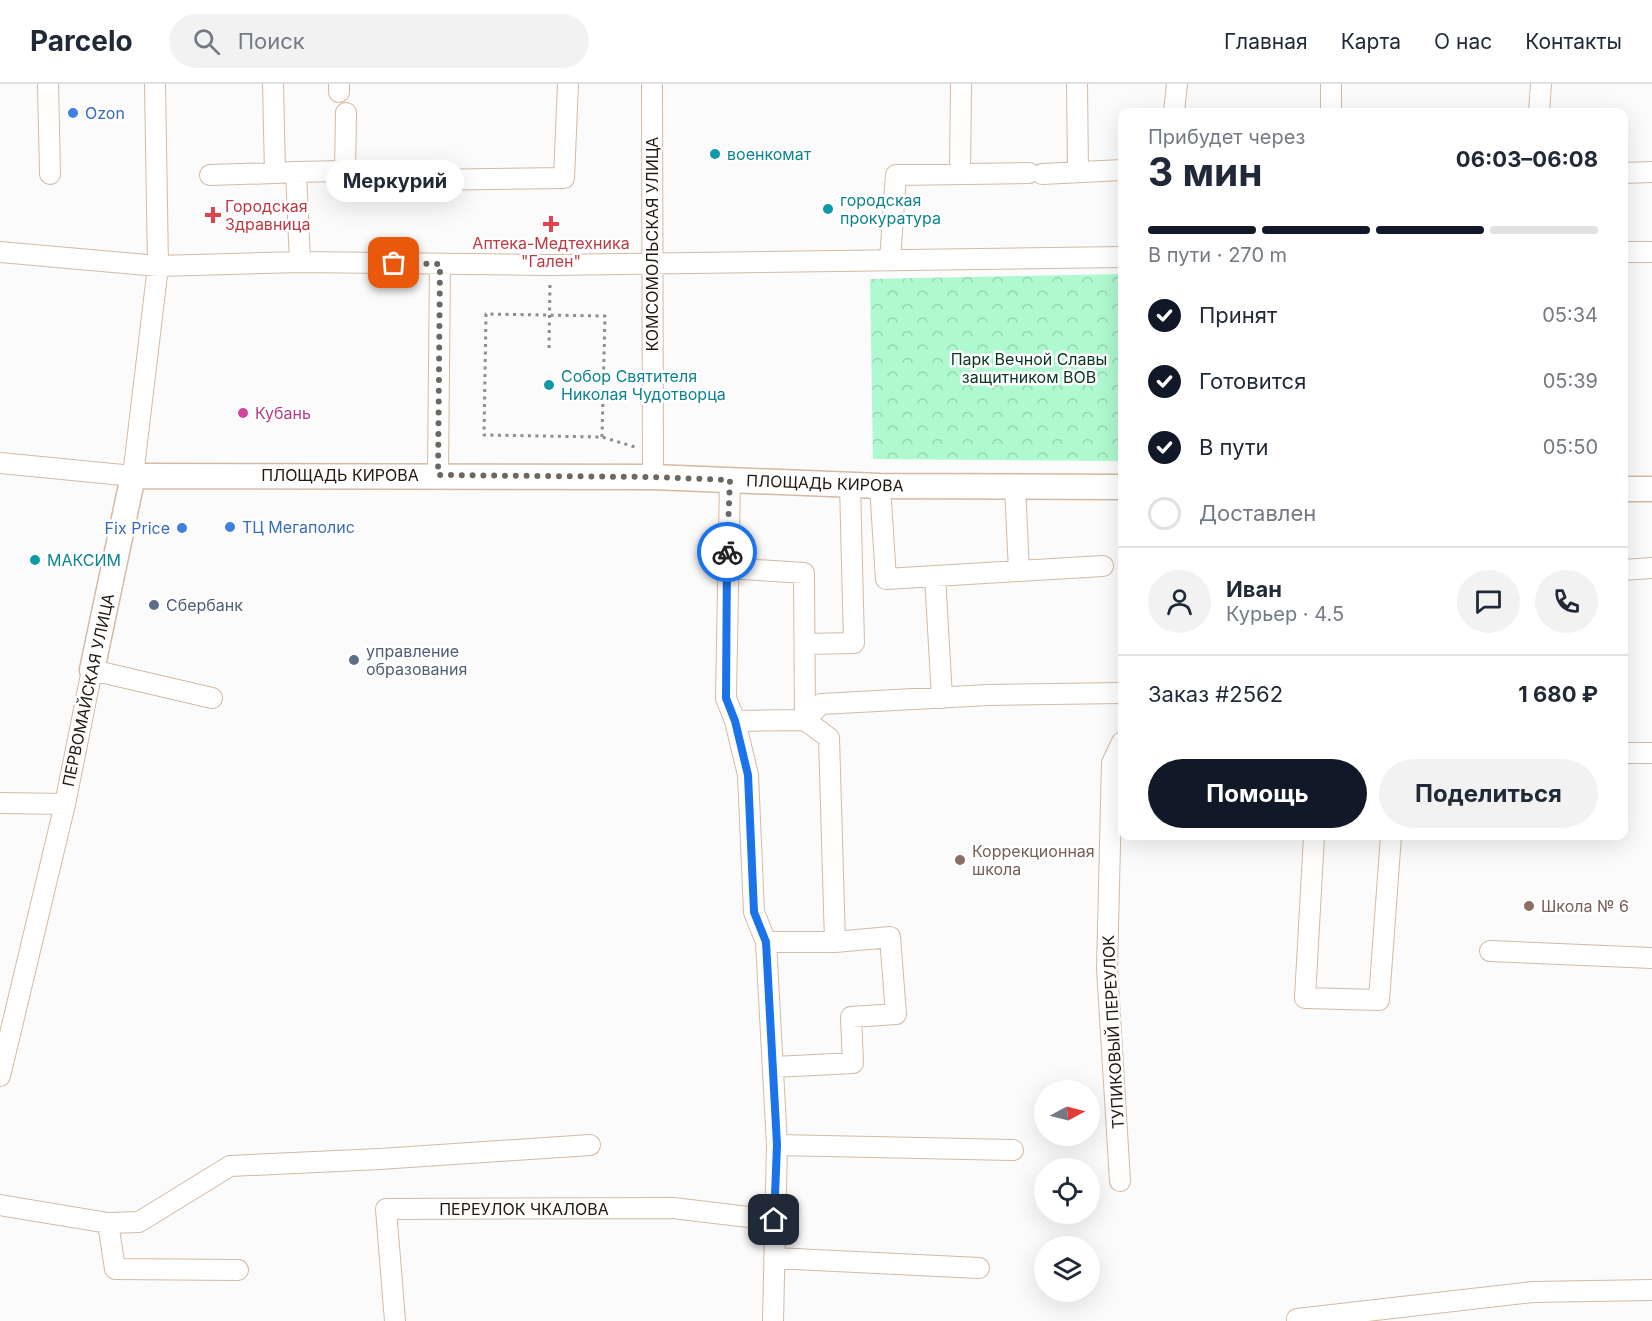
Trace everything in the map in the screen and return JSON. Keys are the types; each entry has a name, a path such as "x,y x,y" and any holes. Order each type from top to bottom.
{"main road":[{"name":"ПЛОЩАДЬ КИРОВА","path":"133,476 652,477 880,486 1118,487"},
{"name":"ПЕРВОМАЙСКАЯ УЛИЦА","path":"92,670 133,476"},
{"path":"1628,489 1652,489"}],"street":[{"path":"48,84 50,174"},
{"name":"ПЕРВОМАЙСКАЯ УЛИЦА","path":"133,476 158,266 156,84"},
{"path":"273,84 275,172"},
{"path":"353,181 564,178 568,84"},
{"name":"КОМСОМОЛЬСКАЯ УЛИЦА","path":"652,84 652,477"},
{"path":"960,174 961,84"},
{"path":"1077,84 1078,172"},
{"path":"1174,108 1177,84"},
{"path":"1331,84 1331,108"},
{"path":"1539,108 1541,84"},
{"path":"210,175 345,171 346,113"},
{"path":"890,260 896,175 1036,174 1118,170"},
{"path":"296,172 300,262"},
{"path":"1628,172 1652,172"},
{"path":"0,252 158,266 300,262 551,265 1118,257"},
{"path":"1628,252 1652,252"},
{"path":"438,475 440,264"},
{"path":"0,463 133,476"},
{"path":"730,480 726,698 735,721 748,775 754,912 766,942 775,1067 777,1145 773,1321"},
{"path":"805,644 854,643 850,485"},
{"path":"880,486 886,579 1103,566"},
{"path":"1015,486 1018,571"},
{"path":"727,568 804,573 805,720"},
{"path":"1628,570 1652,568"},
{"path":"935,576 942,698"},
{"path":"92,670 212,698"},
{"name":"ПЕРВОМАЙСКАЯ УЛИЦА","path":"0,1076 65,804 92,670"},
{"path":"805,720 821,704 1118,693"},
{"path":"735,721 805,720 829,738 835,942"},
{"name":"ТУПИКОВЫЙ ПЕРЕУЛОК","path":"1118,750 1112,763 1107,968 1120,1181"},
{"path":"1628,753 1652,753"},
{"path":"0,803 65,804"},
{"path":"1314,840 1305,999 1379,1000 1391,840"},
{"path":"766,942 835,942 890,937 896,1014 851,1017 853,1063 775,1067"},
{"path":"1490,951 1652,958"},
{"path":"0,1205 108,1222 139,1222 230,1166 590,1145"},
{"path":"777,1145 1013,1150"},
{"name":"ПЕРЕУЛОК ЧКАЛОВА","path":"395,1321 386,1209 673,1208 774,1220"},
{"path":"108,1222 116,1269 238,1270"},
{"path":"774,1258 979,1268"},
{"path":"1297,1319 1533,1292 1652,1290"}],"path":[{"path":"549,348 551,265"},
{"path":"602,437 605,316 486,314 484,435 602,437 636,448"}],"green space":[{"name":"Парк Вечной Славы защитником ВОВ","path":"1118,274 1118,461 873,459 870,279"}],"way so far":[{"path":"394,263 440,264 438,475 730,480 727,552"}],"place":[{"name":"Ozon","path":"73,113"},
{"name":"военкомат","path":"715,154"},
{"name":"городская прокуратура","path":"828,209"},
{"name":"Городская Здравница","path":"213,215"},
{"name":"Аптека-Медтехника \"Гален\"","path":"551,224"},
{"name":"Меркурий","path":"394,263"},
{"name":"Собор Святителя Николая Чудотворца","path":"549,385"},
{"name":"Кубань","path":"243,413"},
{"name":"ТЦ Мегаполис","path":"230,527"},
{"name":"Fix Price","path":"182,528"},
{"name":"МАКСИМ","path":"35,560"},
{"name":"Сбербанк","path":"154,605"},
{"name":"управление образования","path":"354,660"},
{"name":"Коррекционная школа","path":"960,860"},
{"name":"Школа № 6","path":"1529,906"}],"route":[{"path":"727,552 726,698 735,721 748,775 754,912 766,942 775,1067 777,1145 774,1220"}]}
